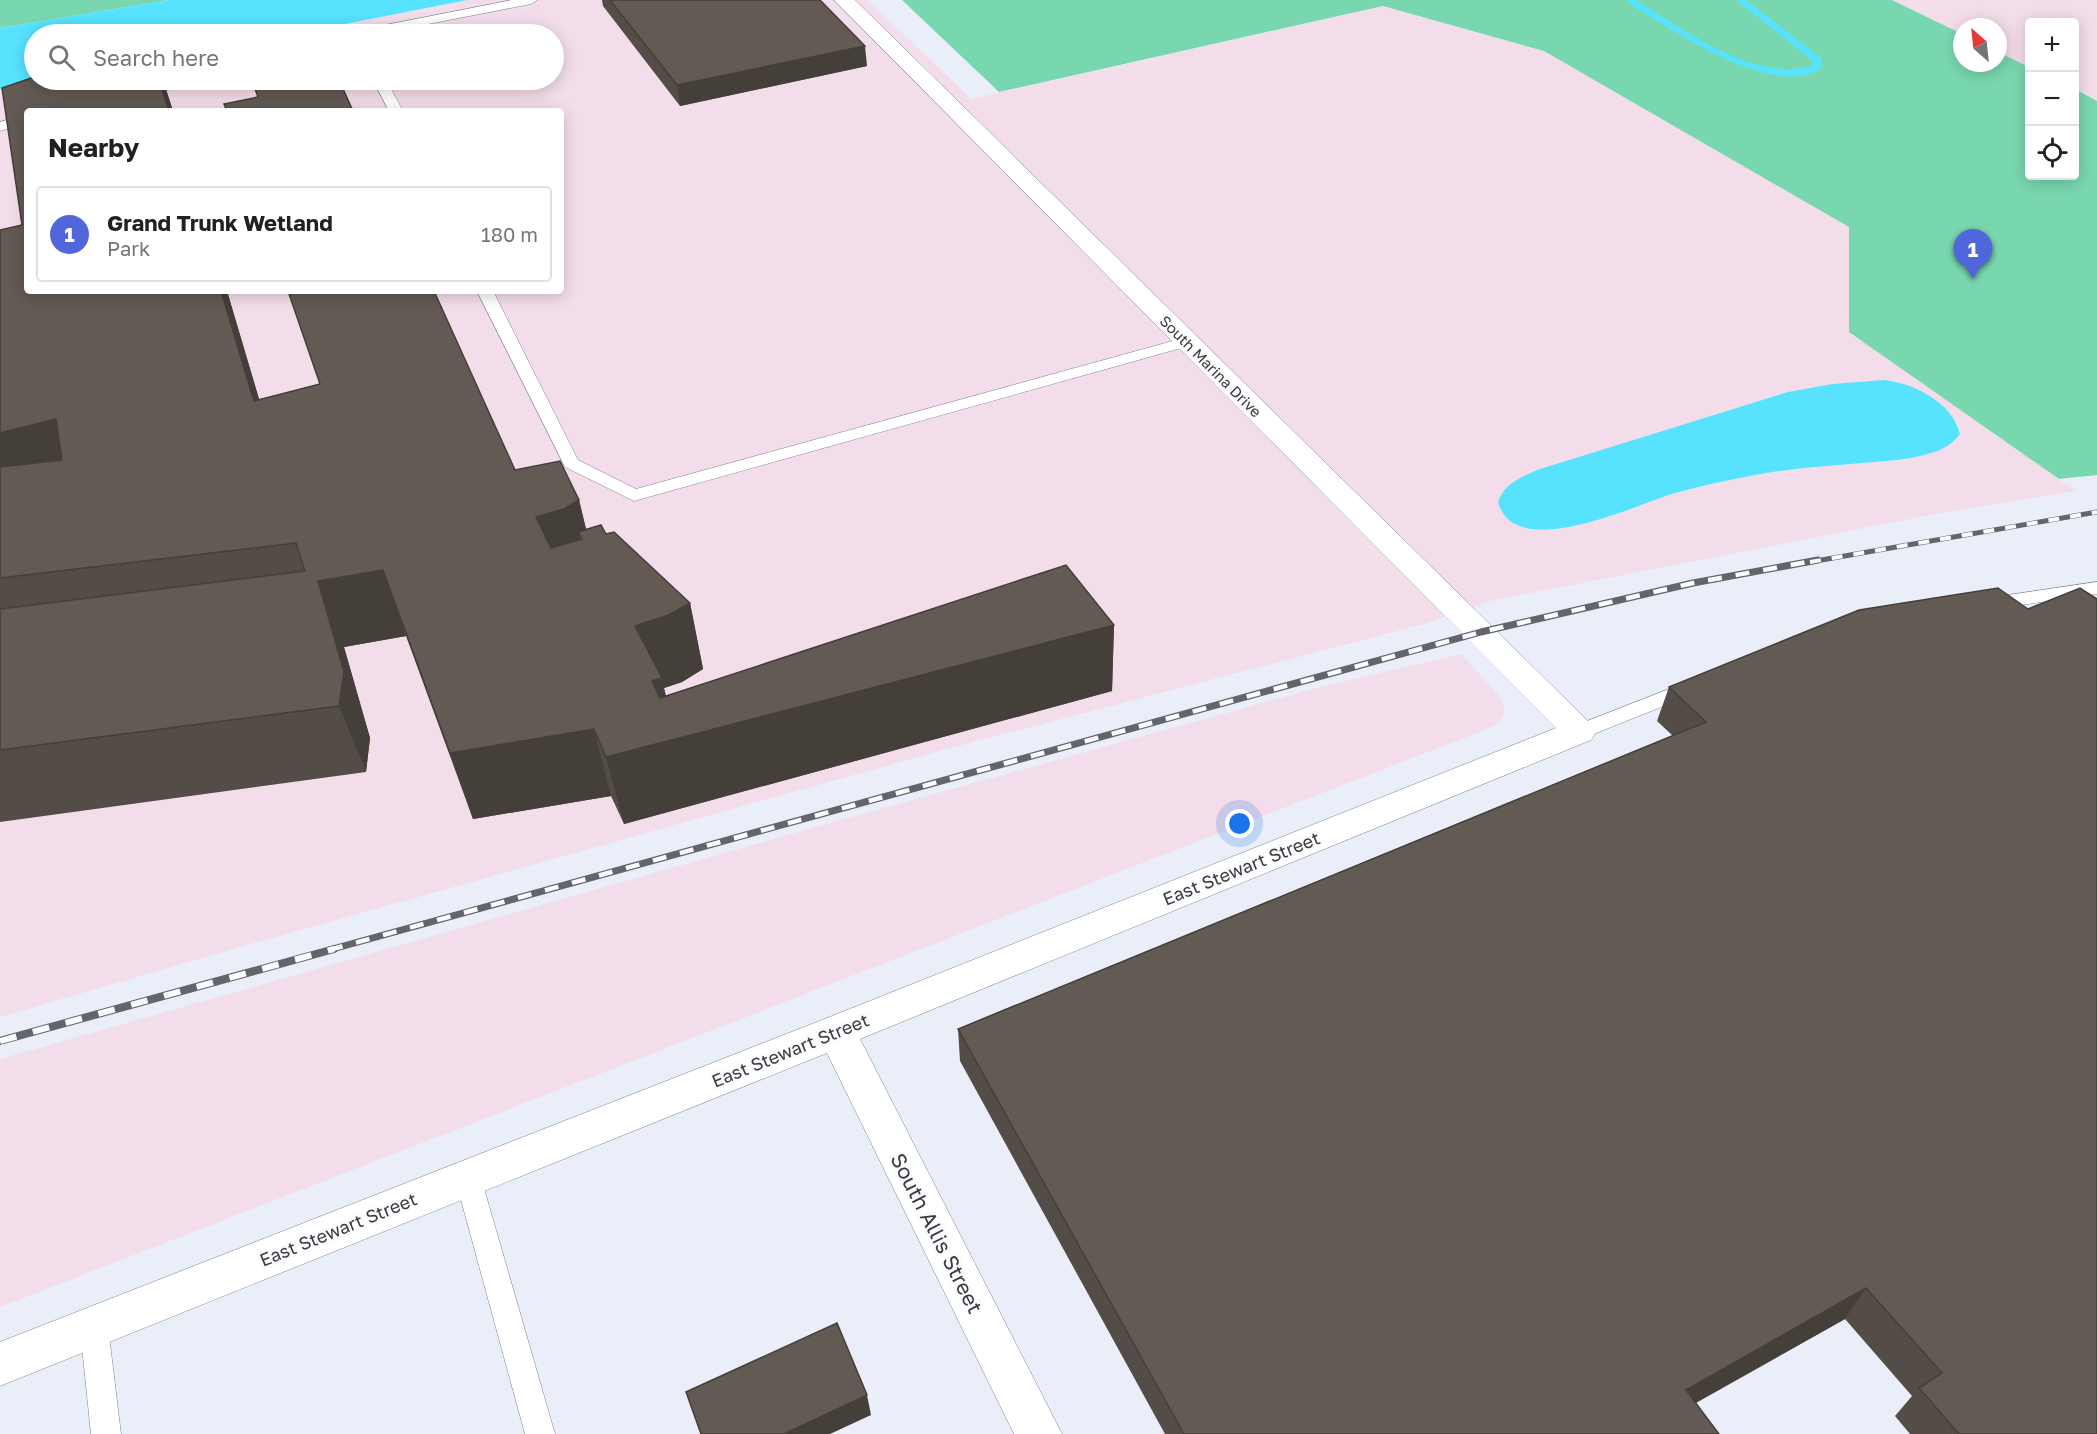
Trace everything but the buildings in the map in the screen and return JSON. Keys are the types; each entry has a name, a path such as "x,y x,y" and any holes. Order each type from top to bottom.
{"street":[{"name":"South Marina Drive","path":"844,0 1185,342 1473,623 1579,732"},
{"name":"East Stewart Street","path":"0,1364 836,1032 1579,732"},
{"name":"South Allis Street","path":"836,1032 1038,1434"}],"lane":[{"path":"410,24 531,0"},
{"path":"386,90 395,108"},
{"path":"0,127 24,119"},
{"path":"486,294 571,463 634,495 1185,342"},
{"path":"1968,607 2097,588"},
{"path":"1579,732 1709,681"},
{"path":"468,1178 540,1434"},
{"path":"94,1327 106,1434"}],"shaded area":[{"path":"467,0 868,0 971,99 1383,6 1544,51 1850,227 1849,332 2076,491 1941,513 1490,601 1428,623 943,750 250,944 0,1017 0,89 24,85 24,90 564,90 564,24 345,24","holes":["1895,381 1918,390 1958,423 1960,434 1955,441 1944,448 1903,460 1788,469 1753,475 1675,493 1578,525 1551,530 1534,530 1512,483 1540,469 1788,392 1832,384"]},
{"path":"1892,0 2097,0 2097,101 2079,91 2079,18 2025,18 2025,65 2007,56 2007,18 1953,18 1953,30"},
{"path":"1461,654 1497,693 1503,704 1505,713 1500,722 1487,729 0,1307 0,1059 830,823 1320,687"}],"green space":[{"path":"0,0 169,0 24,24 0,28"},
{"path":"902,0 1892,0 1953,30 1953,72 2007,72 2007,56 2025,65 2025,180 2079,180 2079,91 2097,101 2097,475 2059,479 1849,332 1849,227 1544,51 1383,6 999,92"}],"water":[{"path":"169,0 467,0 345,24 24,24"},
{"path":"24,24 24,85 0,89 0,28"},
{"path":"1884,380 1908,385 1941,404 1956,423 1960,434 1947,446 1923,455 1906,459 1796,469 1745,477 1675,493 1579,525 1551,529 1527,528 1509,520 1498,502 1509,485 1540,469 1788,392 1832,384"}],"waterway":[{"path":"1630,0 1695,40 1747,64 1772,72 1795,73 1816,68 1818,60 1740,0"}],"railway":[{"path":"1810,562 2097,512"},
{"path":"329,950 1481,632 1693,583 1818,560"},
{"path":"0,1041 334,949"}],"place":[{"name":"Grand Trunk Wetland","path":"1973,279"}]}
